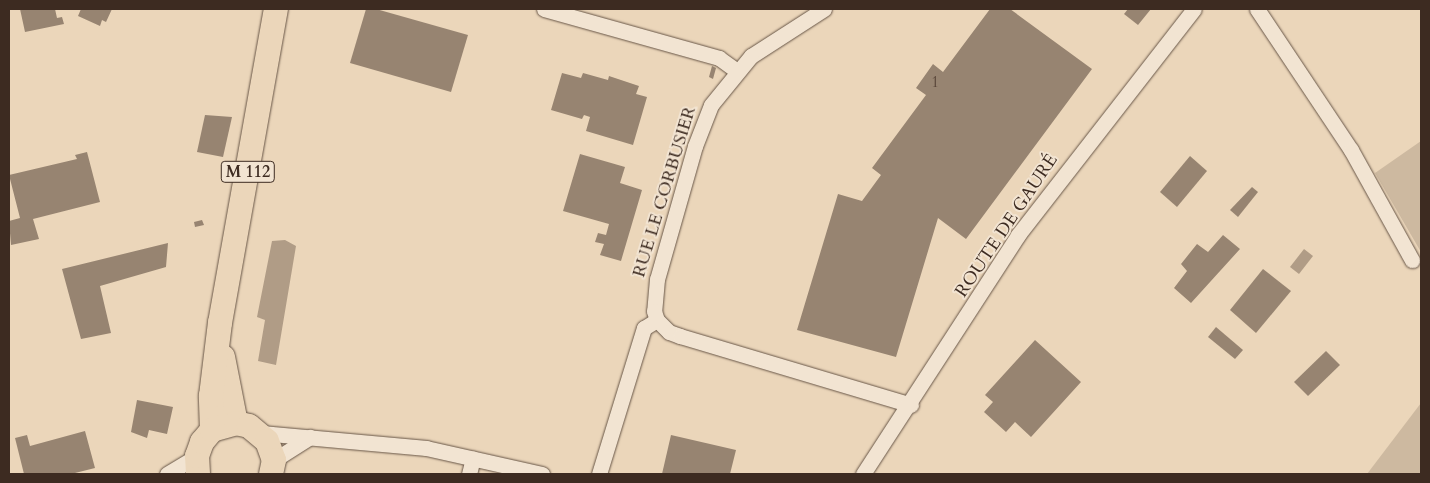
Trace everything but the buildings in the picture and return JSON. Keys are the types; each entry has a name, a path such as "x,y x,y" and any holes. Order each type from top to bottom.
{"main road":[{"name":"M 112","path":"212,430 212,396 218,335 276,9"},
{"name":"M 112","path":"218,335 236,423"},
{"path":"197,465 202,442 212,430 236,423 261,433 270,446 272,467"}],"street":[{"path":"544,9 719,58 737,71"},
{"name":"RUE LE CORBUSIER","path":"657,320 653,297 656,279 695,146 711,105 737,71 768,44 824,9"},
{"name":"ROUTE DE GAURÉ","path":"863,474 911,405 1018,235 1194,9"},
{"path":"1257,9 1351,150 1412,260"},
{"path":"599,474 644,328 657,320 669,332 680,336 911,405"},
{"path":"261,433 426,448 542,474"},
{"path":"272,467 310,438"},
{"path":"469,474 473,458"},
{"path":"167,474 197,465"}],"shaded area":[{"path":"1421,141 1421,252 1375,173"},
{"path":"285,240 296,246 276,365 258,361 265,320 257,317 272,241"},
{"path":"1304,249 1313,256 1299,274 1290,267"},
{"path":"1421,403 1421,474 1367,474"}]}
